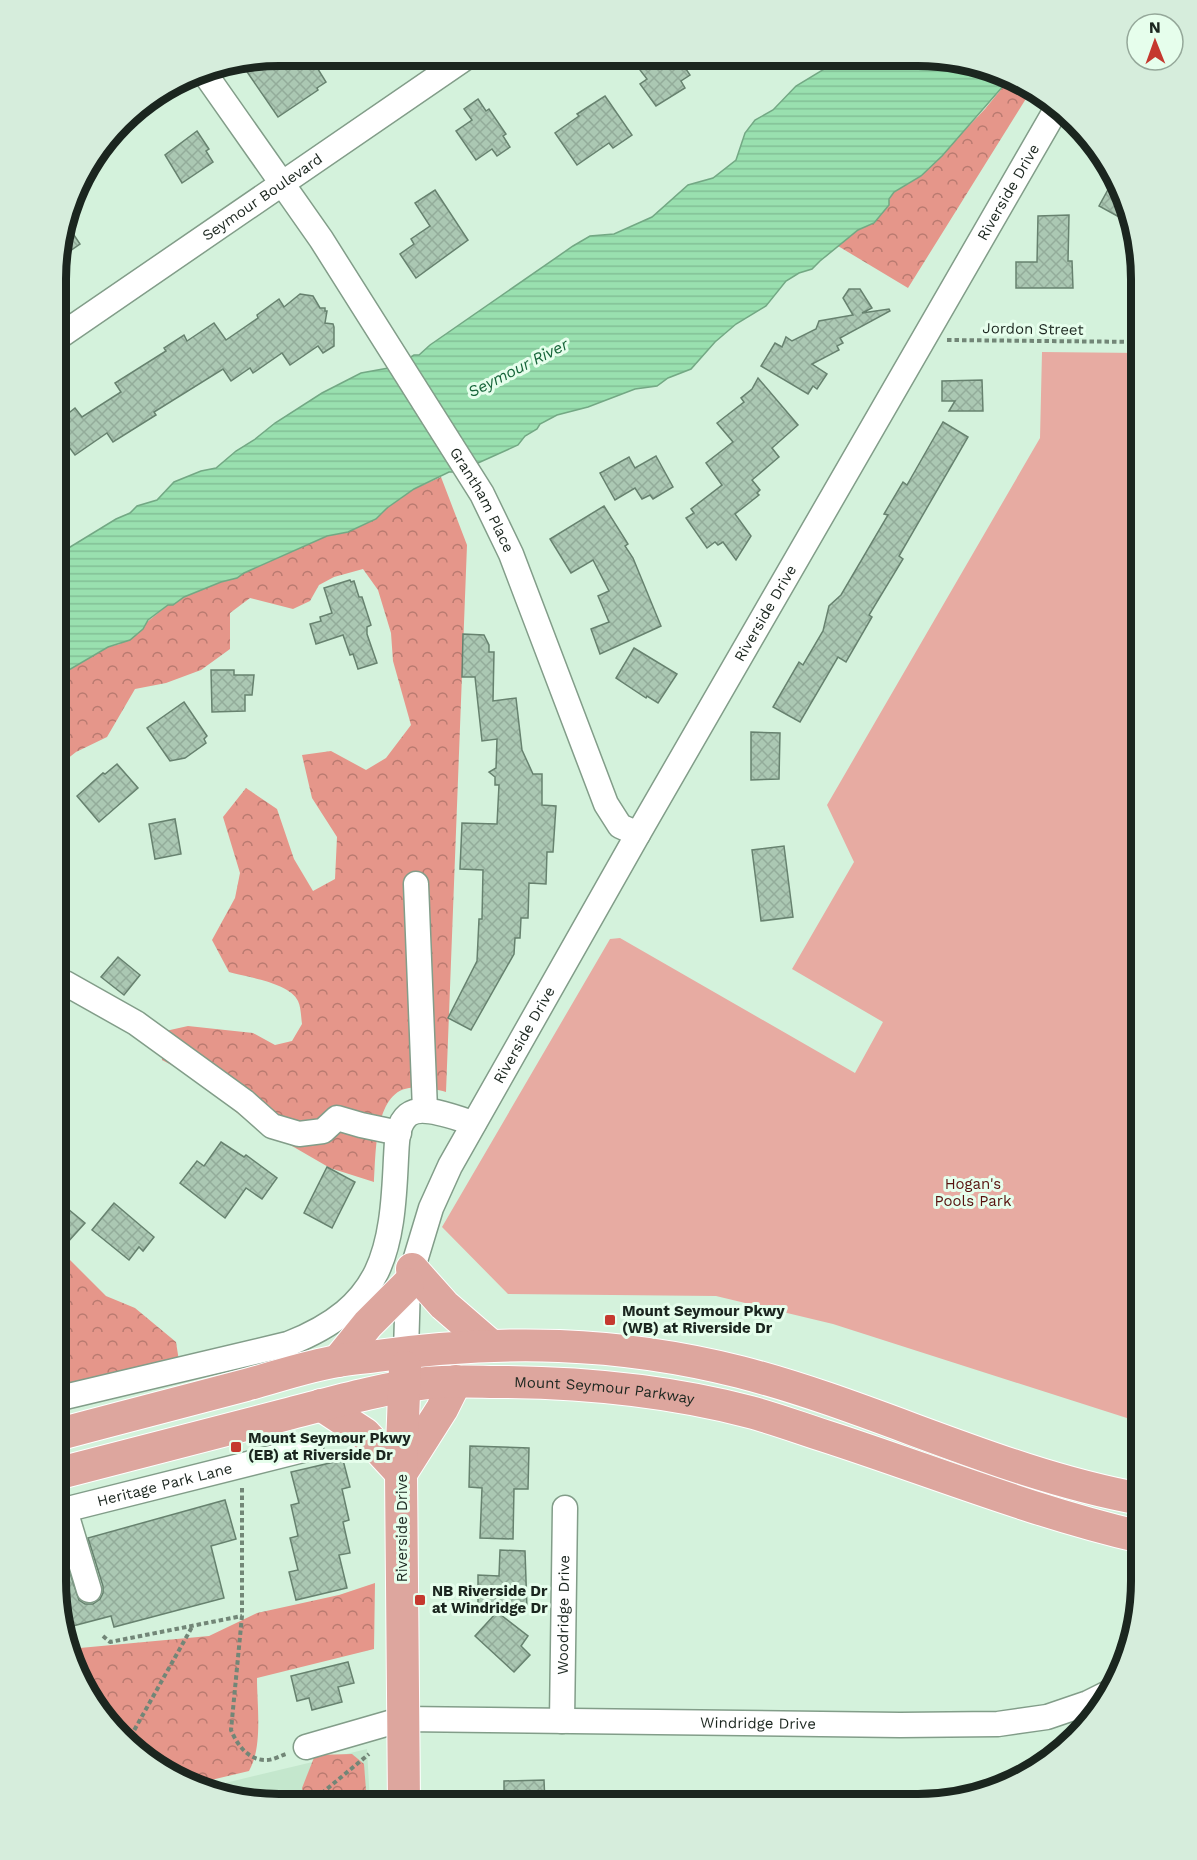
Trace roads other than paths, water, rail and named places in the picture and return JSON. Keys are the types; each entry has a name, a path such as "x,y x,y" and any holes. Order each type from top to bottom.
{"main road":[{"path":"338,1361 410,1276 489,1344"},
{"path":"66,1432 338,1361 489,1344 598,1347 665,1356 739,1372 875,1415 1041,1474 1131,1496"},
{"name":"Riverside Drive","path":"404,1794 401,1473 406,1352"},
{"path":"321,1405 365,1434 401,1473 442,1409 456,1382"},
{"name":"Mount Seymour Parkway","path":"66,1471 156,1446 375,1392 404,1387 456,1382 599,1385 687,1398 752,1412 1003,1498 1091,1526 1131,1535"}],"street":[{"name":"Seymour Boulevard","path":"66,332 453,66"},
{"name":"Grantham Place","path":"208,78 321,239 475,483 511,554 606,804 620,826 638,834"},
{"name":"Riverside Drive","path":"406,1352 410,1276 431,1208 450,1166 465,1121 638,834 1053,115"},
{"path":"416,884 425,1110"},
{"path":"66,984 136,1023 245,1102 272,1126 299,1134 323,1131 337,1118 399,1133"},
{"path":"66,1398 288,1344 311,1335 336,1321 367,1290 385,1248 393,1216 401,1123 407,1115 425,1110 465,1121"},
{"name":"Heritage Park Lane","path":"66,1510 311,1448"},
{"name":"Woodridge Drive","path":"562,1721 565,1508"},
{"path":"66,1527 89,1590"},
{"name":"Windridge Drive","path":"306,1747 403,1719 900,1725 998,1724 1047,1717 1094,1700"}],"water":[{"name":"Seymour River","path":"829,66 932,66 973,73 1005,84 942,156 921,176 894,192 889,199 889,205 874,223 858,230 812,269 799,273 786,281 766,306 736,324 715,342 691,369 668,378 657,386 635,389 588,407 557,415 540,424 518,445 458,472 449,472 414,489 387,508 376,519 348,532 327,536 237,578 221,582 184,597 173,605 168,605 148,620 143,629 130,640 108,647 66,672 66,550 130,513 137,506 157,500 174,482 201,471 216,468 275,423 322,393 361,373 394,367 414,355 419,355 430,345 590,236 614,234 652,217 688,185 713,178 736,160 745,133 755,120 773,110 796,86"}],"place":[{"name":"Mount Seymour Pkwy (WB) at Riverside Dr","path":"610,1320"},
{"name":"Mount Seymour Pkwy (EB) at Riverside Dr","path":"236,1447"},
{"name":"NB Riverside Dr at Windridge Dr","path":"420,1600"}],"park label":[{"name":"Hogan's Pools Park","path":"973,1192"}]}
